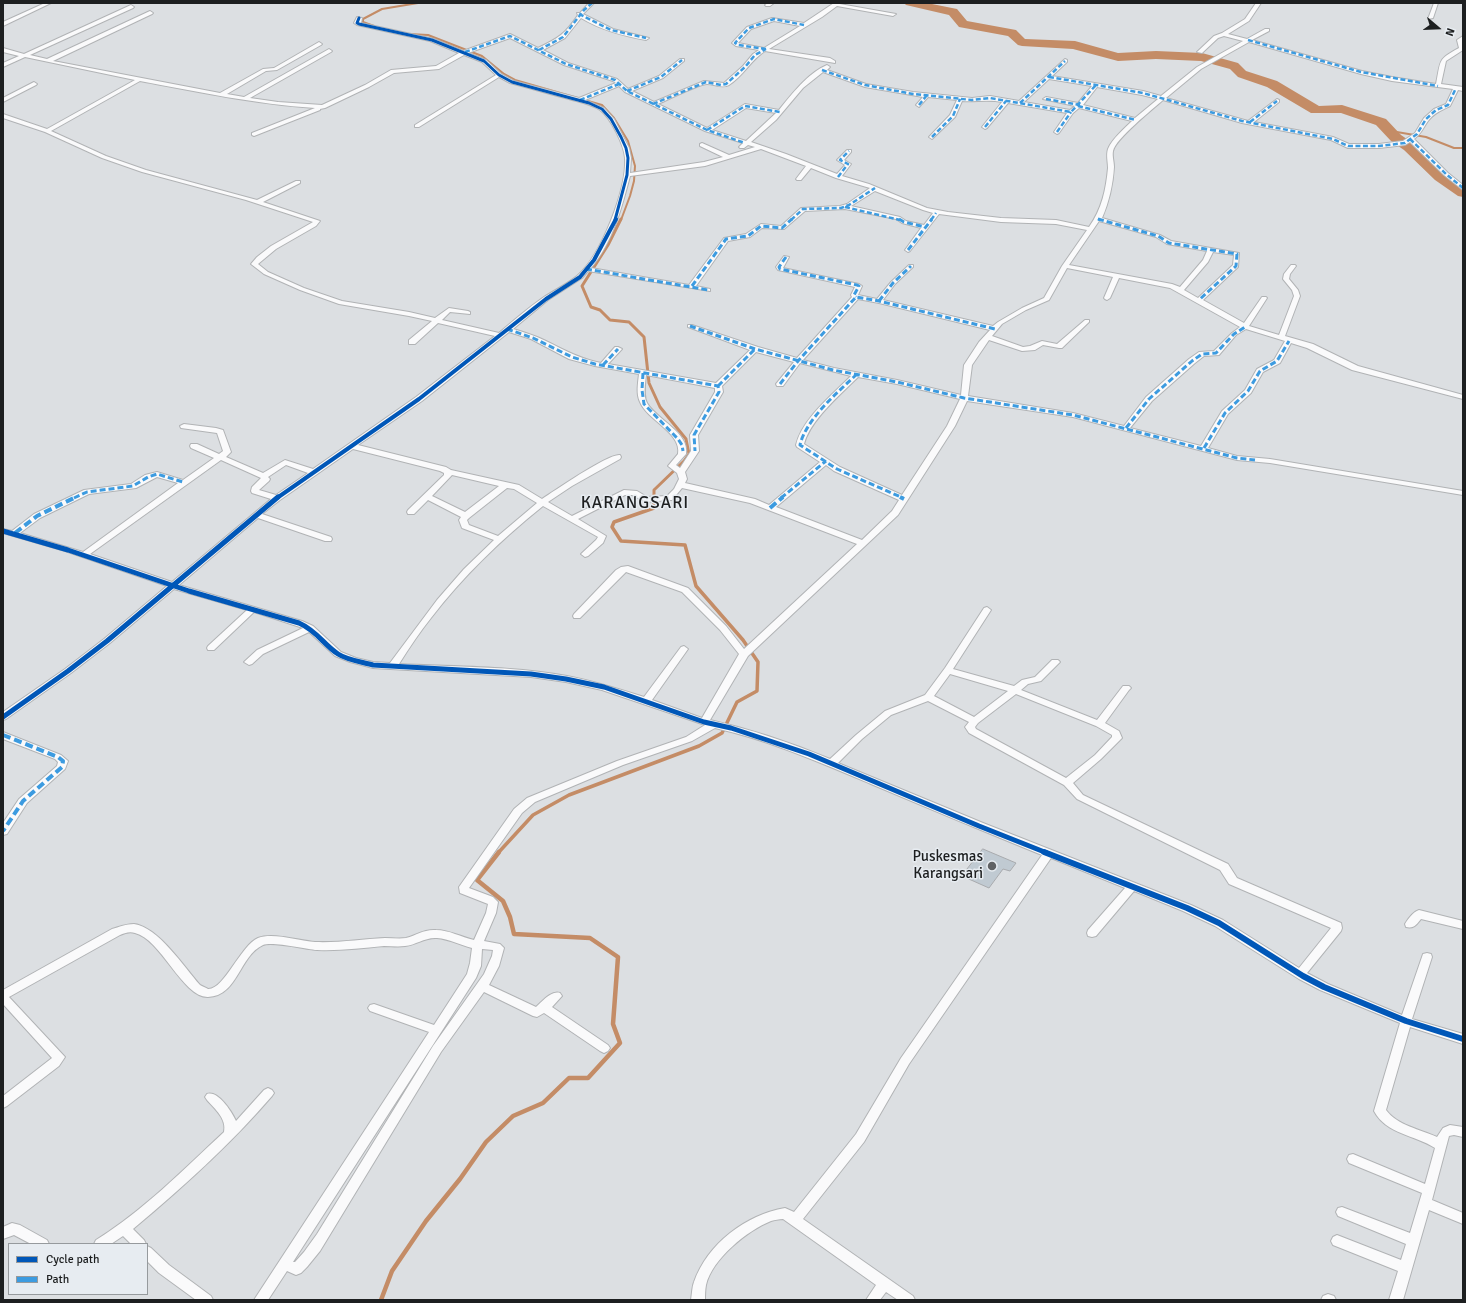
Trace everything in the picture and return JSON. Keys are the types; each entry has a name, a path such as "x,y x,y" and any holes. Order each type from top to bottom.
{"street":[{"path":"3,24 49,3"},
{"path":"539,50 564,36 573,26 580,14 592,3"},
{"path":"1200,52 1216,37 1224,34 1247,20 1259,3"},
{"path":"1430,18 1436,3"},
{"path":"654,104 706,82 721,85 726,84 745,68 755,55 836,4 893,14"},
{"path":"3,65 131,7"},
{"path":"48,61 150,13"},
{"path":"580,14 598,26 619,34 646,38"},
{"path":"3,717 68,671 277,498 419,399 546,299 580,277 588,269 598,254 616,218 629,175 626,148 611,119 598,106 582,99 517,83 499,74 484,61 468,51 432,40 359,24 357,23 359,18"},
{"path":"736,154 746,143 774,119 802,87 832,61 738,45 735,43 749,28 774,19 804,25"},
{"path":"285,1264 296,1269 302,1264 333,1219 445,1025 472,975 477,965 479,940 493,909 493,902 487,898 464,890 464,887 518,811 531,800 541,795 620,763 689,739 717,725 745,654 895,513 951,426 964,398 968,365 988,337 1000,322 1047,299 1066,266 1098,219 1106,200 1111,167 1110,151 1113,145 1136,120 1199,68 1267,30"},
{"path":"1224,34 1361,72 1463,89"},
{"path":"254,134 323,107 367,86 393,71 437,68 468,51 510,36 566,64 610,78 627,91 707,130 784,155 838,177 875,188 936,213 1001,220 1056,222 1091,229"},
{"path":"1438,86 1443,61 1445,58 1460,49 1462,46 1460,40 1463,38"},
{"path":"220,95 265,70 275,69 318,44"},
{"path":"3,50 48,61 220,95 301,106 323,107"},
{"path":"244,99 329,51"},
{"path":"627,91 660,77 682,60"},
{"path":"1020,103 1065,61"},
{"path":"822,70 865,85 960,99 972,100 990,98 1071,112"},
{"path":"417,126 499,74"},
{"path":"255,76 267,78"},
{"path":"1049,77 1164,98 1250,122 1333,139 1348,146 1380,146 1406,141 1417,134 1426,119 1436,110 1450,103 1456,88"},
{"path":"47,131 140,79"},
{"path":"3,100 34,84"},
{"path":"582,99 619,84"},
{"path":"238,85 252,87"},
{"path":"1057,132 1071,112 1079,106 1096,85"},
{"path":"919,105 927,95"},
{"path":"932,138 953,116 960,99"},
{"path":"1046,99 1136,120"},
{"path":"984,127 1006,101"},
{"path":"1250,122 1277,101"},
{"path":"707,130 745,106 780,112"},
{"path":"3,116 47,131 104,157 144,171 258,202 317,221 314,225 274,248 257,260 254,264 266,273 302,289 351,305 409,314 499,335"},
{"path":"1406,141 1463,188"},
{"path":"702,145 729,157"},
{"path":"629,175 705,164 759,148"},
{"path":"838,177 847,166 846,163 840,160 849,151"},
{"path":"799,179 810,165"},
{"path":"258,202 298,182"},
{"path":"845,207 875,188"},
{"path":"692,286 726,239 748,236 761,226 780,228 803,209 833,209 845,207 898,218 904,222 925,227"},
{"path":"908,250 936,213"},
{"path":"1098,219 1158,236 1169,243 1237,254 1236,266 1199,300"},
{"path":"1181,290 1206,261 1211,249"},
{"path":"786,258 779,267 780,269 857,284 859,286 854,294 856,297"},
{"path":"879,301 911,266"},
{"path":"1066,266 1160,283 1181,290 1245,327 1310,346 1355,368 1463,397"},
{"path":"1281,338 1297,296 1296,290 1286,279 1287,274 1293,266"},
{"path":"588,269 708,290"},
{"path":"1107,298 1117,275"},
{"path":"856,297 879,301 995,329"},
{"path":"780,384 798,361 856,297"},
{"path":"1126,428 1149,399 1192,362 1202,354 1216,353 1234,334 1245,327 1264,298"},
{"path":"412,342 449,310 468,313"},
{"path":"988,337 1022,349 1032,348 1042,343 1059,346 1087,321"},
{"path":"690,326 755,349 798,361 964,398 1049,410 1126,428 1237,458 1270,461 1463,493"},
{"path":"507,329 533,338 572,356 603,365 718,386"},
{"path":"1204,448 1225,413 1248,391 1260,371 1277,361 1289,341"},
{"path":"603,365 618,349"},
{"path":"718,386 755,349"},
{"path":"646,374 642,390 644,404 689,451"},
{"path":"857,374 834,397 806,429 799,440 800,445 837,469 904,499"},
{"path":"677,470 689,451 694,435 719,392 718,386"},
{"path":"85,554 183,482 227,452 220,432 216,430 184,426"},
{"path":"194,446 264,476"},
{"path":"351,446 443,469 448,472 516,487 602,536 600,541 585,554"},
{"path":"572,519 625,492 634,493 646,500 664,499 673,495 681,486 683,479 672,465 689,451"},
{"path":"392,667 432,612 498,539 542,503 583,476 617,457"},
{"path":"770,508 826,461"},
{"path":"264,476 285,462 314,472"},
{"path":"411,512 448,476 448,472"},
{"path":"15,533 40,514 87,492 133,486 148,477 157,474 183,482"},
{"path":"264,476 266,479 255,489 255,491 277,498"},
{"path":"498,539 466,526 463,523 463,520 505,485"},
{"path":"681,486 743,498 863,543"},
{"path":"427,496 466,516"},
{"path":"256,516 328,539"},
{"path":"3,531 15,533 85,554 172,586 225,603 278,616 310,628 338,654 352,660 392,667 538,675 566,679 604,687 809,754 1219,923 1300,974 1324,987 1406,1021 1463,1039"},
{"path":"577,616 619,572 624,569 628,569 686,590 745,654"},
{"path":"210,648 252,610"},
{"path":"831,764 870,727 888,713 928,697 948,670 987,610"},
{"path":"249,662 260,652 310,628"},
{"path":"646,701 684,649"},
{"path":"1055,662 1038,679 1025,682 975,721 970,727 972,731 1067,783 1080,797 1224,867 1230,878 1234,881 1337,926 1337,928 1300,974"},
{"path":"948,670 988,680 1015,690 1084,720 1099,724 1116,733 1117,738 1098,757 1067,783"},
{"path":"1099,724 1126,688"},
{"path":"928,697 975,721"},
{"path":"3,735 58,757 63,761 62,767 23,802 3,831"},
{"path":"796,1220 860,1138 905,1061 1049,854"},
{"path":"1092,933 1132,886"},
{"path":"1410,924 1419,914 1463,925"},
{"path":"3,1103 55,1063 59,1057 3,996 116,932 126,929 136,929 151,937 201,993 211,994 220,989 231,979 245,954 253,945 262,940 322,946 406,942 429,934 438,934 479,940 499,948 499,954 496,961 481,986 445,1025 261,1300"},
{"path":"1427,957 1406,1021 1380,1111 1390,1122 1429,1138 1442,1146"},
{"path":"481,986 537,1013 545,1008 556,996"},
{"path":"374,1008 445,1025"},
{"path":"545,1008 604,1048"},
{"path":"102,1243 124,1229 155,1203 229,1135 254,1110 268,1093"},
{"path":"211,1097 228,1116 232,1123 232,1128 229,1135"},
{"path":"1396,1300 1442,1146 1442,1136 1445,1132 1452,1129 1463,1132"},
{"path":"1353,1159 1429,1191"},
{"path":"1425,1203 1463,1219"},
{"path":"1342,1212 1414,1241"},
{"path":"698,1300 700,1283 710,1263 723,1247 743,1230 769,1216 785,1213 908,1300"},
{"path":"3,1233 16,1229 41,1243"},
{"path":"124,1229 139,1243"},
{"path":"1337,1241 1406,1268"},
{"path":"148,1253 164,1269 206,1300"},
{"path":"873,1300 884,1283"}],"building":[{"name":"Puskesmas Karangsari","path":"983,849 1016,863 1010,871 1003,869 989,888 962,876"}],"waterway":[{"path":"374,26 363,22 363,19 382,9 418,3"},
{"path":"910,3 953,12 963,24 1012,33 1022,42 1075,45 1118,57 1156,55 1202,57 1234,66 1242,74 1272,84 1316,110 1342,109 1381,122 1396,138 1409,147 1440,177 1463,193"},
{"path":"409,34 428,35 482,56 504,74 515,80 602,105 614,118 628,141 635,166 634,181 621,220"},
{"path":"1391,131 1426,137 1454,148 1463,148"},
{"path":"498,853 533,815 569,795 699,746 722,733 737,702 757,691 758,662 743,640 696,586 685,545 621,541 612,527 614,522 654,508 654,490 684,461 689,454 686,439 660,407 649,383 644,337 629,322 610,320 600,310 591,307 582,286 608,245 621,219"},
{"path":"381,1300 392,1271 426,1221 460,1179 486,1142 513,1116 543,1103 569,1078 588,1078 620,1043 613,1024 618,957 590,938 514,934 510,917 503,901 477,880 499,852"}],"marked path":[{"path":"539,50 563,37 584,10 592,3"},
{"path":"579,14 596,24 611,30 646,38"},
{"path":"766,49 738,45 735,43 749,28 774,19 804,25"},
{"path":"465,52 510,36 566,64 615,80 627,91 707,130 745,143"},
{"path":"1248,40 1361,72 1438,86"},
{"path":"653,104 706,82 721,85 726,84 745,67 755,55 766,49"},
{"path":"627,91 661,77 682,60"},
{"path":"1020,103 1065,61"},
{"path":"822,70 865,85 913,94 972,100 990,98 1071,112 1096,85"},
{"path":"1049,77 1143,93 1242,121 1333,139 1348,146 1379,146 1405,143 1417,134 1426,119 1436,110 1448,105 1456,88"},
{"path":"580,100 619,84"},
{"path":"919,105 927,95"},
{"path":"932,137 953,116 960,99"},
{"path":"1046,99 1080,105"},
{"path":"985,127 1006,101"},
{"path":"1250,122 1277,101"},
{"path":"707,130 745,106 780,112"},
{"path":"1078,106 1136,120"},
{"path":"1057,132 1071,112"},
{"path":"1410,139 1446,174 1463,188"},
{"path":"838,177 848,164 840,160 849,151"},
{"path":"692,286 726,239 748,236 761,226 782,228 803,209 841,208 849,205 875,188"},
{"path":"845,207 898,218 904,222 925,227"},
{"path":"908,250 936,213"},
{"path":"1098,219 1158,236 1169,243 1237,254 1236,266 1199,300"},
{"path":"786,257 779,267 780,269 857,285 859,286 854,295 856,297"},
{"path":"879,301 893,283 911,266"},
{"path":"586,269 708,290"},
{"path":"780,384 798,361 856,297 879,301 995,329"},
{"path":"690,326 755,349 833,370 897,382 964,398 1073,415 1237,458 1255,460"},
{"path":"1126,428 1149,399 1192,361 1202,354 1216,353 1234,334 1245,327"},
{"path":"507,329 533,338 572,357 595,364 718,386 719,392 694,435 695,451"},
{"path":"1204,448 1225,413 1248,391 1260,371 1277,361 1289,341"},
{"path":"603,365 618,349"},
{"path":"718,386 755,349"},
{"path":"643,373 642,390 644,404 678,439 682,445 683,451"},
{"path":"857,374 814,419 802,438 800,445 837,469 904,499"},
{"path":"770,508 826,461"},
{"path":"15,533 37,516 87,492 133,486 148,477 157,474 183,482"},
{"path":"3,735 58,757 63,761 62,767 23,801 3,831"}],"cycle path":[{"path":"3,717 68,671 107,641 277,498 419,399 546,299 580,277 594,260 609,233 616,218 627,175 628,158 626,148 621,137 611,119 602,109 589,103 512,82 499,75 484,61 432,40 359,24 357,23 359,18"},
{"path":"3,531 68,550 221,601 268,613 299,623 310,628 338,654 353,660 373,665 531,674 566,679 604,687 704,722 731,728 809,754 979,826 1187,908 1219,923 1303,976 1324,987 1406,1021 1463,1039"}],"place":[{"name":"Puskesmas Karangsari","path":"992,866"}],"district":[{"name":"KARANGSARI","path":"635,504"}]}
